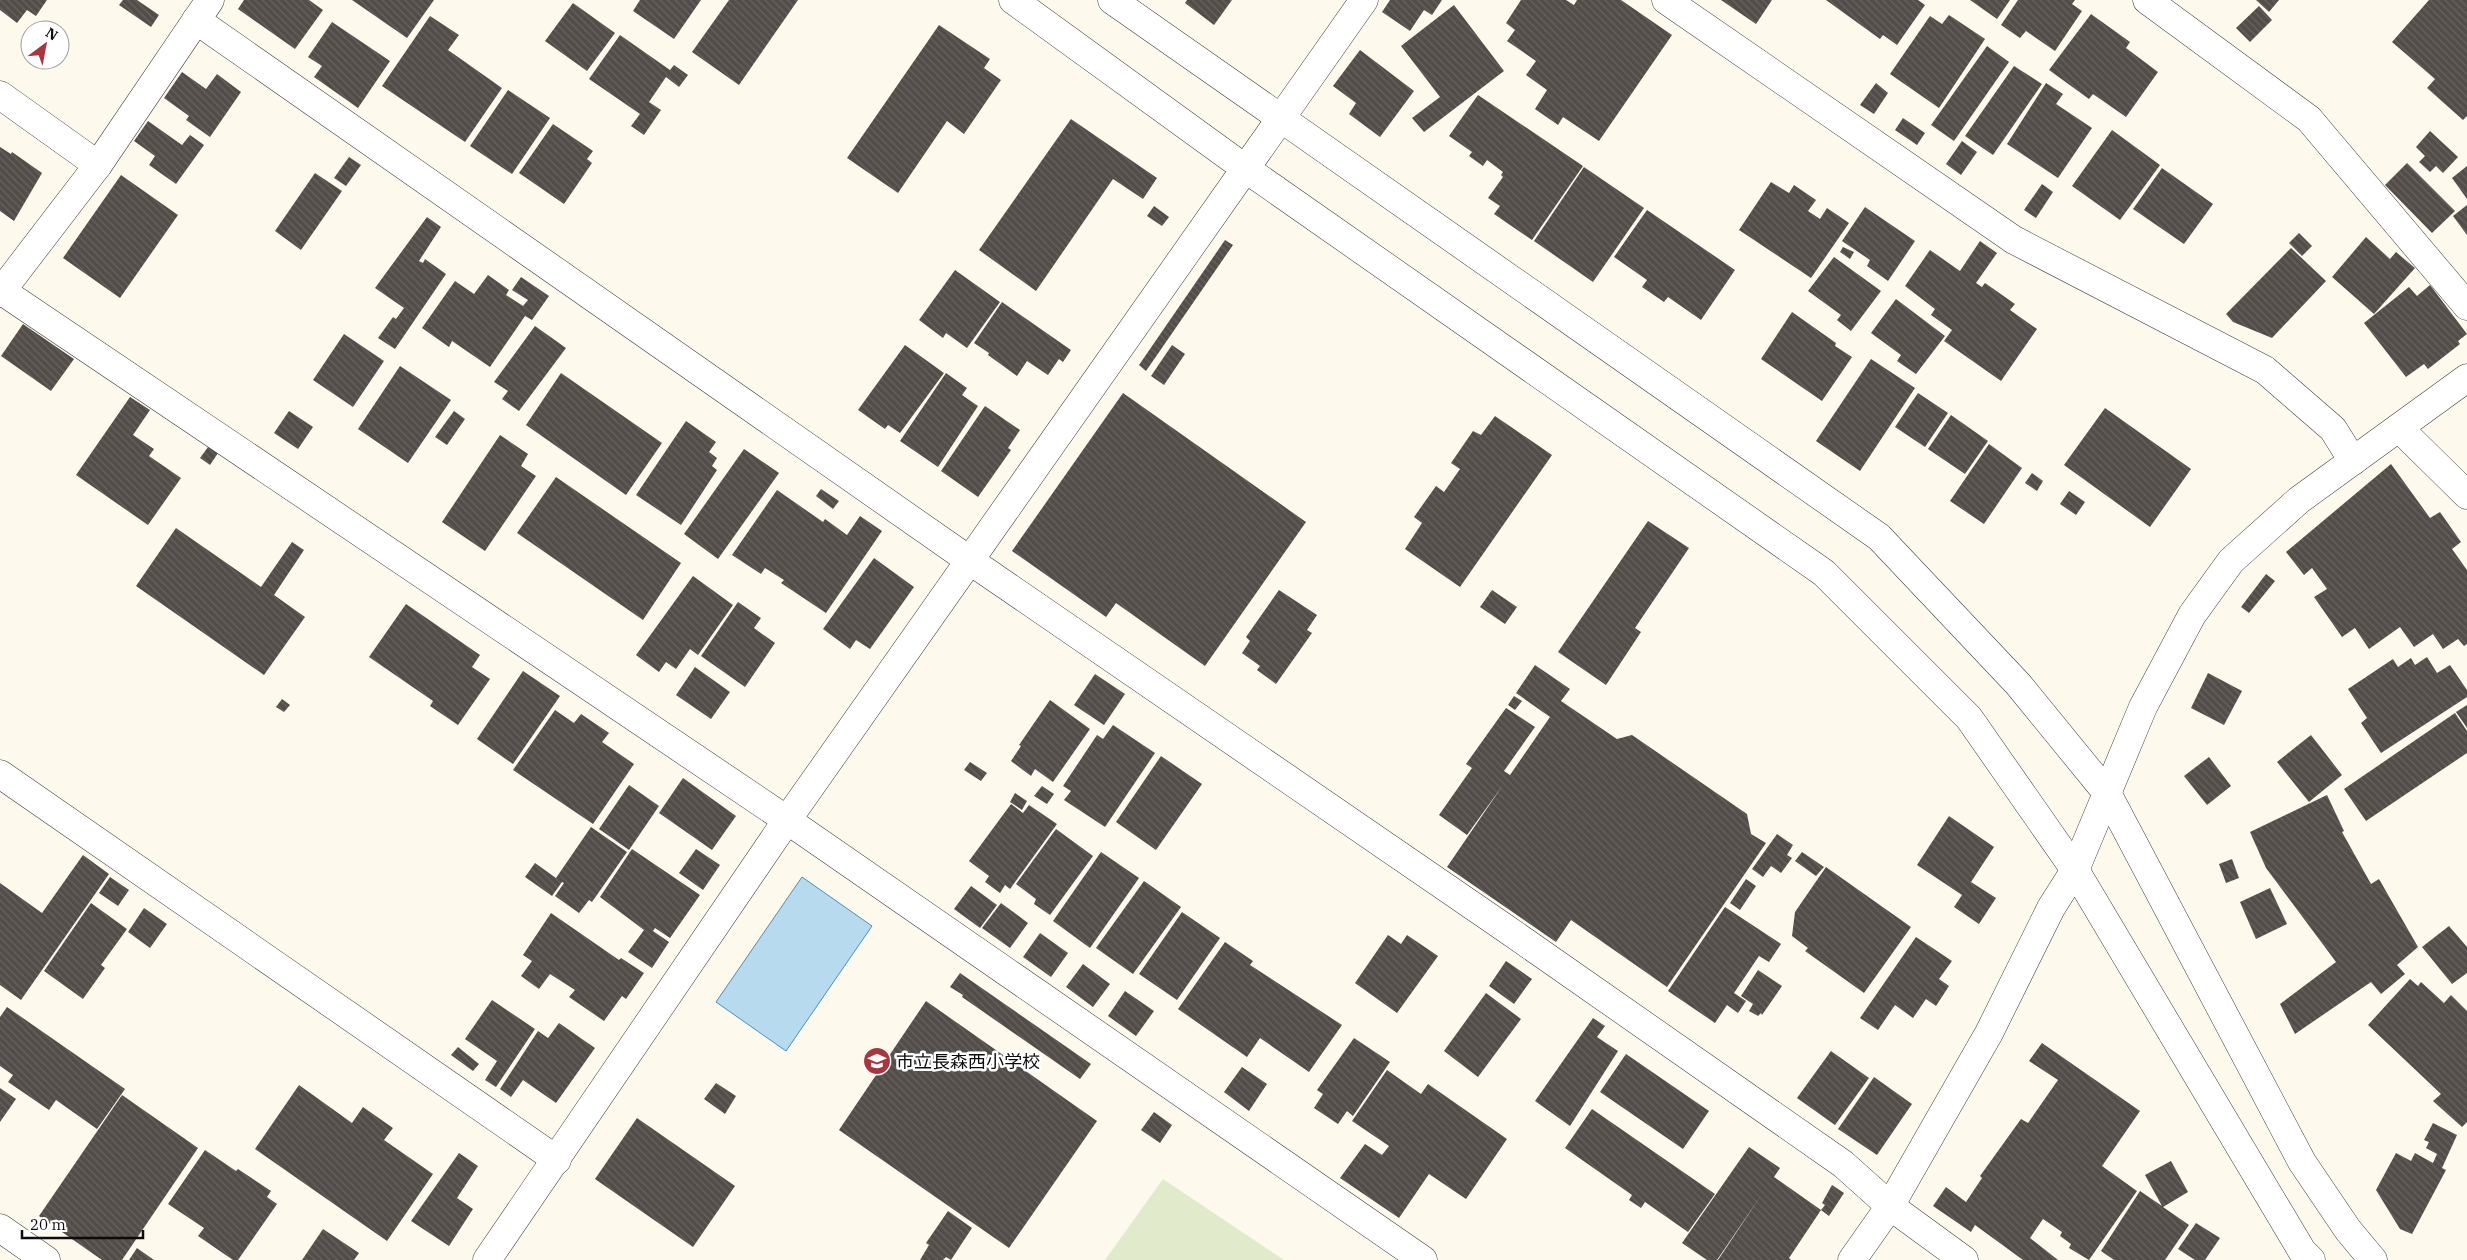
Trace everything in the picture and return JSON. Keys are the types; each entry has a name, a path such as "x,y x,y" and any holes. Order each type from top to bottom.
{"street":[{"path":"1013,0 1246,169 1824,573 1969,718 2075,870 2302,1251 2311,1260"},
{"path":"1112,0 1879,537 2018,684 2107,794 2302,1162 2348,1230 2373,1260"},
{"path":"487,1260 557,1160 787,820 1364,0"},
{"path":"1666,0 2014,240 2266,370 2333,429 2353,461"},
{"path":"2147,0 2309,119 2467,306"},
{"path":"1423,1260 787,820 1,292 98,165 203,10 969,560 1505,928 1835,1159 1890,1206 1964,1260"},
{"path":"0,95 98,165"},
{"path":"1852,1260 1890,1206 1989,1033 2052,908 2075,870 2152,691 2192,615 2231,561 2299,500 2467,378"},
{"path":"2399,428 2467,496"},
{"path":"0,774 557,1160"},
{"path":"0,1228 46,1260"}],"green space":[{"path":"1163,1179 1284,1260 1105,1260"}],"water":[{"path":"802,877 872,926 786,1051 716,1002"}],"building":[{"path":"0,0 47,0 36,16 27,10 17,23 0,10"},
{"path":"123,0 137,0 159,15 151,27 119,5"},
{"path":"244,0 309,0 323,10 295,49 238,9"},
{"path":"352,0 434,0 407,38"},
{"path":"640,0 701,0 674,39 633,11"},
{"path":"729,0 798,0 739,85 692,52"},
{"path":"1187,0 1232,0 1214,25 1185,3"},
{"path":"1390,0 1442,0 1432,15 1424,10 1410,31 1382,12"},
{"path":"1521,0 1566,0 1574,5 1577,0 1621,0 1672,35 1599,141 1563,117 1558,125 1535,109 1547,90 1526,75 1536,61 1507,41 1515,30 1506,23"},
{"path":"1721,0 1772,0 1756,24"},
{"path":"1826,0 1918,0 1925,5 1897,45 1883,35 1880,39"},
{"path":"1970,0 2010,0 1997,19"},
{"path":"2018,0 2075,0 2072,4 2082,11 2055,51 2026,31 2020,38 2001,25"},
{"path":"2256,0 2279,0 2269,12"},
{"path":"2429,0 2467,0 2467,116 2463,120 2427,88 2435,79 2392,42"},
{"path":"573,3 615,33 587,71 545,41"},
{"path":"1454,5 1504,71 1424,132 1412,118 1440,97 1401,46"},
{"path":"2259,6 2272,20 2250,42 2236,28"},
{"path":"2091,14 2130,42 2126,48 2158,72 2126,117 2093,94 2089,99 2049,70"},
{"path":"1949,15 1985,39 1939,108 1890,74 1930,16 1942,24"},
{"path":"430,16 459,35 448,50 502,88 465,142 382,86"},
{"path":"332,22 390,61 358,108 314,77 322,66 308,57"},
{"path":"939,25 990,59 984,68 1001,80 964,134 947,121 898,193 847,158"},
{"path":"620,35 670,70 674,65 688,75 679,87 666,77 649,102 661,110 644,135 631,126 640,114 589,79"},
{"path":"1987,46 2009,62 1954,141 1931,125"},
{"path":"1360,50 1414,91 1380,137 1349,114 1356,103 1333,86"},
{"path":"2014,66 2042,84 1993,155 1965,136"},
{"path":"182,72 206,89 217,74 241,92 210,137 186,120 189,116 164,98"},
{"path":"1876,83 1888,93 1874,114 1860,105"},
{"path":"2046,83 2063,94 2056,104 2092,128 2058,178 2007,144"},
{"path":"508,90 550,118 512,174 470,146"},
{"path":"1478,95 1583,166 1532,240 1494,214 1500,206 1488,198 1503,177 1501,175 1503,172 1487,160 1483,166 1469,156 1472,152 1449,136"},
{"path":"1903,118 1925,133 1917,145 1895,130"},
{"path":"1071,119 1157,178 1143,199 1113,179 1036,291 979,250"},
{"path":"148,121 182,145 190,135 204,145 176,184 149,165 155,156 134,141"},
{"path":"553,124 593,151 587,159 592,163 564,204 519,173"},
{"path":"2112,130 2160,165 2120,220 2072,186"},
{"path":"2430,131 2458,157 2443,173 2436,166 2430,172 2419,162 2425,156 2416,147"},
{"path":"1962,141 1977,152 1961,175 1946,164"},
{"path":"0,147 11,154 12,152 42,173 14,221 0,211"},
{"path":"349,157 361,165 346,186 334,178"},
{"path":"2407,163 2455,211 2432,233 2385,185"},
{"path":"2467,166 2467,199 2452,178"},
{"path":"1584,167 1644,208 1593,282 1534,241"},
{"path":"2162,168 2213,204 2184,244 2133,209"},
{"path":"315,173 342,191 301,250 275,231"},
{"path":"121,175 178,215 120,298 63,258"},
{"path":"1771,182 1789,193 1794,185 1816,200 1808,211 1820,219 1827,208 1849,223 1811,278 1739,230"},
{"path":"2042,184 2053,192 2036,218 2024,210"},
{"path":"2467,205 2467,235 2453,216"},
{"path":"1154,206 1169,217 1162,226 1147,216"},
{"path":"1865,207 1915,241 1888,281 1867,266 1870,260 1842,241"},
{"path":"1647,210 1735,270 1701,320 1668,297 1664,302 1642,287 1647,280 1614,257"},
{"path":"427,217 441,227 419,261 423,263 425,259 446,274 395,349 378,338 393,317 396,319 404,308 375,288"},
{"path":"2299,233 2312,246 2302,256 2289,243"},
{"path":"2366,237 2390,259 2396,252 2415,268 2374,314 2332,277"},
{"path":"1225,240 1233,245 1146,371 1139,365"},
{"path":"1980,241 1997,253 1976,283 1982,287 1985,283 2015,304 2010,310 2037,329 2001,381 1944,341 1952,330 1931,315 1935,309 1905,286 1930,250 1960,271"},
{"path":"1843,247 1854,252 1850,259 1840,252"},
{"path":"2291,248 2326,281 2272,338 2233,322 2226,314"},
{"path":"1834,257 1881,291 1851,331 1837,320 1841,315 1808,291"},
{"path":"955,270 1000,302 967,348 946,333 943,338 919,320"},
{"path":"488,275 509,290 506,295 523,306 528,300 512,290 521,277 549,296 532,320 525,316 490,367 452,341 449,347 422,328 455,281 474,294"},
{"path":"2430,285 2467,334 2458,341 2460,344 2428,369 2424,364 2406,377 2364,323 2409,287 2417,296"},
{"path":"1896,299 1945,336 1916,374 1897,361 1901,355 1871,333"},
{"path":"1002,302 1071,350 1063,362 1059,359 1048,375 1027,361 1017,376 974,343"},
{"path":"1792,312 1836,343 1835,346 1852,357 1822,401 1761,359"},
{"path":"23,324 74,359 51,391 1,356"},
{"path":"535,326 566,348 519,411 502,399 508,391 494,382"},
{"path":"344,334 384,361 353,407 313,380"},
{"path":"905,345 944,373 900,433 888,425 885,429 858,410"},
{"path":"1172,345 1185,354 1164,385 1151,376"},
{"path":"1871,359 1915,388 1860,471 1816,441"},
{"path":"400,366 451,400 408,463 358,429"},
{"path":"561,373 662,443 626,495 526,425"},
{"path":"946,373 967,388 962,395 978,406 938,467 900,441"},
{"path":"1123,393 1306,522 1205,666 1116,603 1106,617 1012,551"},
{"path":"1918,393 1948,413 1925,447 1895,427"},
{"path":"130,397 150,410 133,435 154,449 149,456 181,478 148,525 76,475"},
{"path":"985,406 1020,430 1008,448 1011,450 978,497 941,471"},
{"path":"2105,408 2191,469 2150,527 2064,465"},
{"path":"289,411 313,427 298,449 274,433"},
{"path":"454,411 465,419 447,445 435,437"},
{"path":"1951,415 1988,441 1965,474 1928,449"},
{"path":"1495,416 1552,455 1460,587 1405,549 1422,523 1414,517 1436,486 1444,492 1460,469 1451,463 1473,431 1481,435"},
{"path":"686,421 716,442 709,452 717,458 712,466 717,470 681,525 636,495"},
{"path":"500,435 528,454 521,466 536,476 485,551 442,522"},
{"path":"211,443 220,450 210,465 200,458"},
{"path":"1989,444 2022,468 1984,524 1950,501"},
{"path":"744,449 779,473 718,559 684,534"},
{"path":"2391,464 2430,518 2440,512 2461,542 2452,549 2467,570 2467,644 2464,646 2458,639 2443,649 2433,634 2414,647 2400,627 2369,649 2355,628 2342,637 2314,597 2327,589 2312,568 2304,575 2286,552"},
{"path":"2032,473 2043,481 2037,491 2025,483"},
{"path":"556,477 681,563 643,620 517,533"},
{"path":"821,489 839,501 833,509 816,496"},
{"path":"777,490 823,522 825,519 847,535 860,516 882,531 826,613 781,583 784,580 765,568 761,574 732,555"},
{"path":"2069,491 2085,502 2076,515 2060,504"},
{"path":"1648,521 1689,548 1635,628 1641,632 1606,685 1558,652"},
{"path":"176,528 261,587 292,542 304,550 274,595 305,617 264,675 136,586"},
{"path":"874,558 914,587 870,649 856,640 850,649 823,629"},
{"path":"2266,574 2275,581 2249,613 2241,607"},
{"path":"693,576 733,605 698,655 690,649 676,669 666,662 659,672 636,655"},
{"path":"1279,590 1317,615 1307,630 1312,633 1276,684 1257,670 1260,666 1242,653 1250,641 1246,637"},
{"path":"1492,590 1517,607 1505,624 1480,607"},
{"path":"738,602 761,618 754,628 775,643 745,687 701,656"},
{"path":"406,604 480,655 472,667 490,679 458,725 430,706 433,701 369,657"},
{"path":"2427,657 2437,673 2450,665 2467,690 2467,697 2381,753 2361,723 2367,718 2348,689 2393,659 2398,667 2411,658 2415,665"},
{"path":"1535,665 1570,689 1561,701 1617,739 1632,735 1747,814 1751,834 1766,843 1667,987 1571,920 1556,942 1447,867 1503,785 1467,835 1439,815 1472,768 1466,764 1506,708 1535,727 1504,771 1510,775 1550,717 1516,693"},
{"path":"695,667 730,692 711,719 676,695"},
{"path":"523,671 560,696 513,764 477,739"},
{"path":"2208,673 2242,691 2224,725 2191,708"},
{"path":"1095,674 1125,694 1104,725 1074,705"},
{"path":"1514,696 1522,701 1515,710 1508,705"},
{"path":"282,699 290,705 284,712 276,707"},
{"path":"1050,700 1090,729 1053,782 1035,769 1031,776 1011,761 1021,746 1019,745"},
{"path":"2467,705 2467,728 2456,712"},
{"path":"555,710 574,723 581,714 609,733 602,742 634,764 593,824 513,770"},
{"path":"2455,713 2467,731 2467,753 2366,821 2344,789"},
{"path":"1113,725 1155,753 1105,827 1064,800 1071,791 1063,786 1097,735 1103,739"},
{"path":"2311,735 2342,775 2309,802 2277,762"},
{"path":"1161,756 1202,784 1156,850 1116,822"},
{"path":"2209,757 2231,786 2207,805 2184,776"},
{"path":"970,762 987,773 981,781 964,770"},
{"path":"683,778 736,816 712,850 659,813"},
{"path":"629,785 659,806 629,850 599,829"},
{"path":"1042,786 1054,794 1047,804 1034,796"},
{"path":"1015,793 1027,801 1022,810 1010,802"},
{"path":"2327,795 2344,831 2342,832 2371,884 2379,879 2418,947 2397,965 2405,974 2381,994 2371,982 2295,1034 2280,1004 2336,962 2266,868 2250,832"},
{"path":"1011,804 1023,813 1029,805 1057,824 1010,889 1005,885 1000,893 985,882 989,876 969,861"},
{"path":"1949,816 1994,847 1971,882 1996,898 1979,924 1954,907 1962,895 1917,865"},
{"path":"591,827 627,852 592,902 589,900 579,913 555,896 564,883 562,882 552,896 525,877 535,863 556,878"},
{"path":"1056,829 1093,856 1050,915 1034,904 1036,899 1016,884"},
{"path":"1777,834 1793,845 1787,855 1792,858 1781,873 1771,866 1763,877 1752,869"},
{"path":"632,849 700,895 670,938 655,928 653,931 669,942 652,968 628,952 644,930 600,897"},
{"path":"696,849 720,865 703,890 679,873"},
{"path":"1101,852 1139,878 1090,948 1053,921"},
{"path":"1802,852 1824,867 1816,876 1795,861"},
{"path":"83,855 109,874 21,1000 0,985 0,883 42,913"},
{"path":"2232,859 2239,878 2226,883 2219,864"},
{"path":"1826,867 1911,927 1864,993 1805,951 1808,948 1792,936 1795,912"},
{"path":"110,877 129,890 118,906 99,893"},
{"path":"1746,879 1756,886 1740,910 1730,903"},
{"path":"1144,881 1181,907 1133,974 1096,948"},
{"path":"971,886 997,905 980,928 954,909"},
{"path":"2270,888 2287,924 2256,939 2240,902"},
{"path":"91,903 127,929 101,965 105,968 83,999 44,971"},
{"path":"1001,903 1028,923 1010,948 982,928"},
{"path":"1725,907 1781,944 1769,962 1759,956 1734,993 1746,1001 1738,1013 1727,1005 1715,1023 1668,991"},
{"path":"144,908 167,924 150,948 128,932"},
{"path":"1182,912 1220,938 1177,1000 1139,974"},
{"path":"551,913 619,960 621,958 644,973 626,999 622,996 604,1021 569,997 575,990 550,974 539,989 521,976 532,961 523,955"},
{"path":"2449,926 2467,947 2467,973 2452,984 2422,947"},
{"path":"1040,933 1068,953 1051,977 1023,957"},
{"path":"1388,935 1401,944 1407,935 1438,956 1397,1013 1355,983"},
{"path":"1916,937 1952,961 1939,979 1949,986 1936,1006 1926,999 1913,1018 1895,1005 1878,1030 1860,1018"},
{"path":"1225,942 1253,961 1250,965 1342,1025 1309,1072 1260,1038 1247,1057 1178,1009"},
{"path":"1506,961 1532,979 1514,1004 1489,986"},
{"path":"1083,964 1110,984 1093,1007 1066,987"},
{"path":"1758,970 1782,986 1762,1015 1761,1013 1758,1016 1749,1011 1753,1004 1741,996"},
{"path":"960,973 1091,1064 1080,1079 950,987"},
{"path":"2410,979 2418,986 2421,982 2444,1003 2451,995 2467,1011 2467,1122 2462,1127 2433,1101 2441,1094 2368,1025"},
{"path":"1125,991 1154,1011 1136,1036 1108,1016"},
{"path":"1486,993 1521,1019 1478,1077 1444,1051"},
{"path":"492,1000 535,1029 496,1087 485,1080 497,1061 465,1039"},
{"path":"926,1001 1097,1121 1009,1248 839,1130"},
{"path":"7,1007 125,1089 97,1129 56,1100 49,1110 8,1082 13,1075 0,1066 0,1017"},
{"path":"1593,1018 1605,1026 1597,1037 1618,1051 1570,1126 1535,1101"},
{"path":"559,1023 595,1048 556,1103 523,1080 511,1097 500,1089 538,1031 548,1038"},
{"path":"1354,1038 1390,1062 1353,1116 1347,1111 1338,1124 1314,1108 1323,1094 1317,1090"},
{"path":"2042,1043 2140,1111 2102,1166 2137,1191 2089,1260 2069,1248 2071,1244 2060,1236 2062,1232 2043,1219 2030,1238 2058,1260 2023,1260 1975,1225 1971,1232 1933,1206 1946,1187 1966,1202 1982,1178 1980,1176 2021,1119 2028,1123 2058,1080 2029,1061"},
{"path":"458,1047 479,1064 473,1071 451,1055"},
{"path":"1831,1051 1869,1078 1835,1125 1797,1098"},
{"path":"1626,1054 1709,1111 1683,1149 1600,1092"},
{"path":"1242,1067 1267,1084 1249,1111 1224,1092"},
{"path":"1387,1070 1421,1094 1428,1084 1507,1139 1466,1199 1429,1174 1399,1218 1340,1178 1365,1144 1382,1155 1389,1146 1352,1121"},
{"path":"1874,1077 1912,1104 1877,1155 1838,1129"},
{"path":"716,1083 736,1096 725,1114 704,1099"},
{"path":"299,1085 352,1123 363,1107 393,1128 384,1140 433,1174 387,1241 255,1149"},
{"path":"0,1088 16,1099 0,1122"},
{"path":"122,1095 198,1148 122,1260 102,1260 39,1216"},
{"path":"1592,1109 1715,1194 1688,1232 1645,1202 1641,1208 1629,1200 1632,1195 1565,1148"},
{"path":"1154,1112 1172,1125 1160,1143 1141,1130"},
{"path":"637,1118 735,1186 693,1247 595,1179"},
{"path":"2433,1123 2457,1135 2442,1168 2446,1170 2412,1234 2400,1229 2376,1190 2396,1153 2411,1161 2415,1153 2433,1163 2437,1154 2426,1148 2429,1142 2424,1140"},
{"path":"1749,1147 1780,1168 1774,1177 1821,1210 1789,1258 1791,1260 1718,1260 1762,1194 1717,1260 1707,1260 1682,1243"},
{"path":"205,1150 271,1191 267,1197 277,1204 238,1260 233,1260 198,1236 204,1228 168,1204"},
{"path":"459,1153 478,1166 457,1198 473,1209 449,1246 411,1221"},
{"path":"2171,1161 2188,1192 2163,1207 2189,1225 2165,1260 2114,1260 2101,1251 2140,1191 2162,1206 2145,1175"},
{"path":"1832,1185 1844,1193 1829,1216 1821,1210 1825,1205 1822,1203"},
{"path":"948,1211 972,1228 951,1260 946,1257 943,1260 920,1260 929,1245 926,1243"},
{"path":"2196,1223 2220,1238 2205,1260 2195,1260 2178,1249"},
{"path":"323,1229 359,1253 354,1260 302,1260"},
{"path":"137,1248 154,1260 129,1260"}],"place":[{"name":"市立長森西小学校","path":"877,1061"}]}
